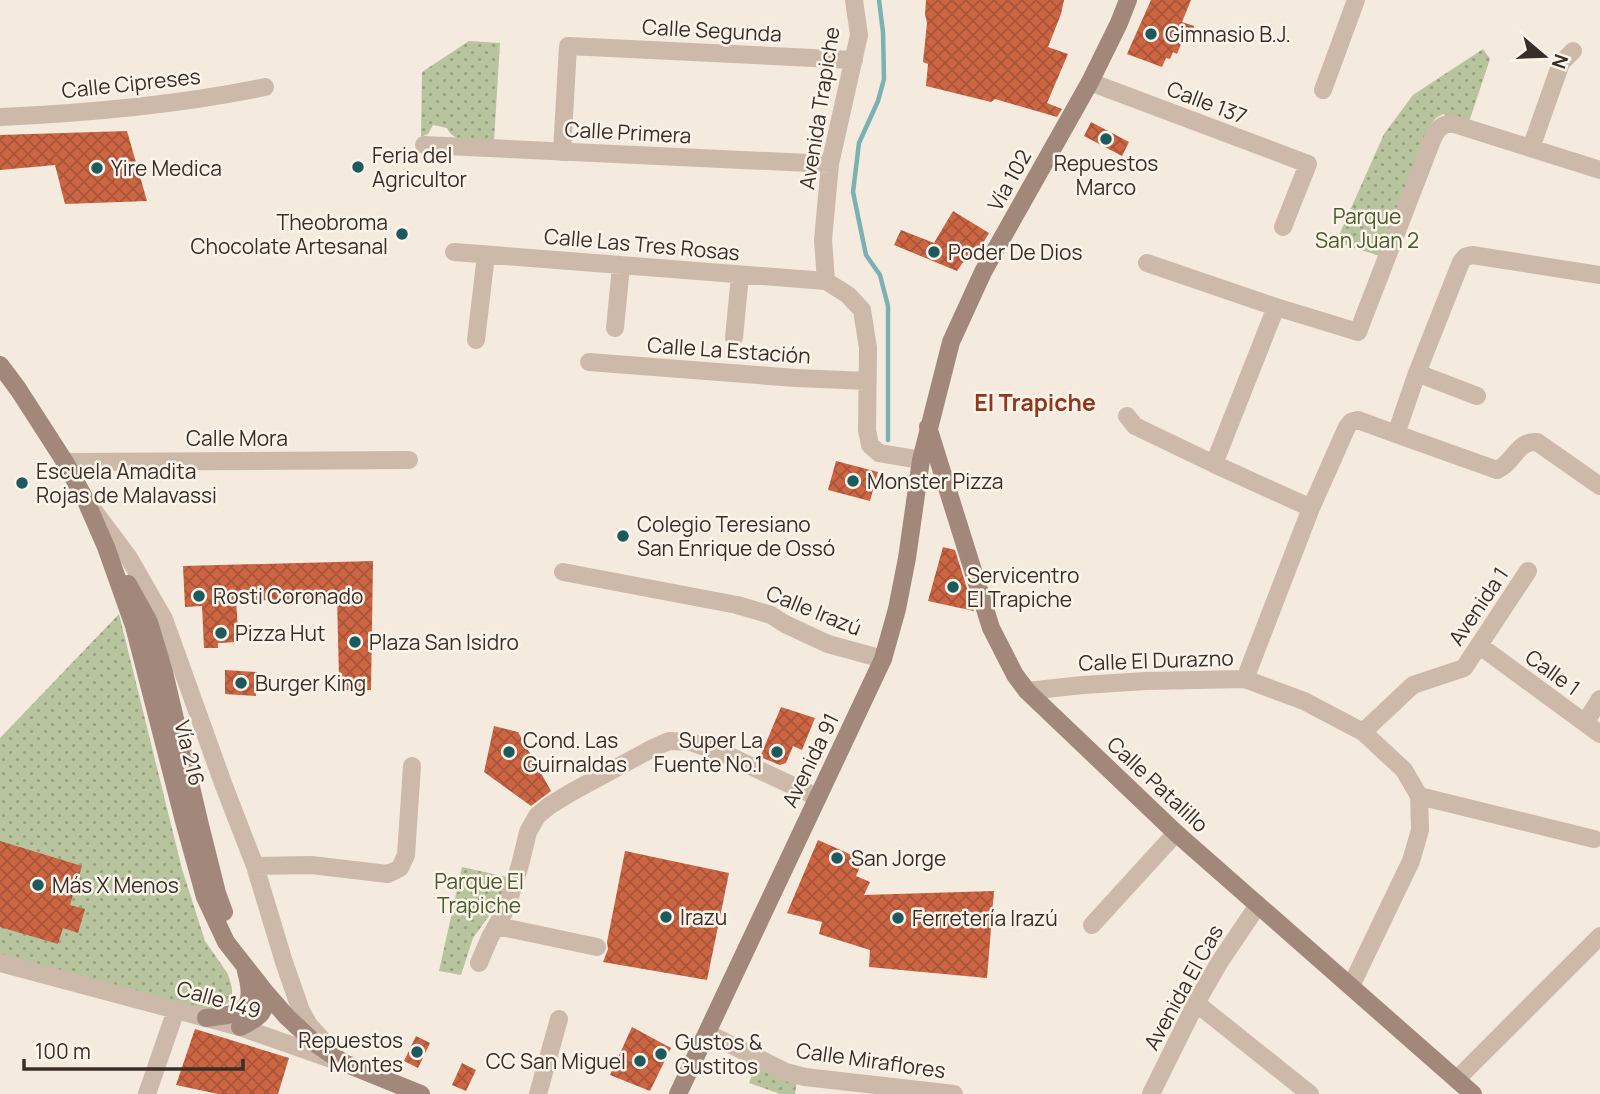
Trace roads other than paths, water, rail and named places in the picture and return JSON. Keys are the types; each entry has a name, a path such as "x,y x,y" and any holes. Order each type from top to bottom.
{"main road":[{"name":"Vía 102","path":"928,427 951,342 983,272 1090,82 1128,0"},
{"name":"Vía 216","path":"0,365 65,462 106,547 134,626 205,897 226,942 266,993 304,1033 344,1063"},
{"path":"930,460 942,379"},
{"name":"Avenida 91","path":"678,1094 883,659 930,460 928,427"},
{"name":"Calle Patalillo","path":"930,460 952,507 991,628 1015,675 1027,691 1176,833 1473,1094"},
{"path":"206,1018 229,1016 241,1011 249,1002 251,989 244,964"},
{"path":"240,1027 259,1018 266,1003 266,993"},
{"name":"Calle 149","path":"344,1063 421,1094"}],"street":[{"name":"Avenida Trapiche","path":"826,281 823,240 830,164 859,35 854,0"},
{"path":"1323,90 1356,0"},
{"name":"Calle Segunda","path":"562,152 568,46 854,60"},
{"path":"1531,148 1562,63 1573,51"},
{"name":"Calle 137","path":"1090,82 1308,164 1283,227"},
{"name":"Calle Cipreses","path":"0,117 214,98 265,88"},
{"path":"1147,263 1358,332 1433,138 1443,125 1451,123 1600,170"},
{"name":"Calle Primera","path":"424,145 830,164"},
{"name":"Calle Las Tres Rosas","path":"454,252 826,281"},
{"path":"476,340 486,255"},
{"path":"1396,434 1417,373 1465,257 1472,255 1600,275"},
{"path":"615,328 621,266"},
{"path":"734,338 740,275"},
{"path":"826,281 848,295 862,310 867,348 867,430 870,445 879,453 930,460"},
{"path":"1214,464 1276,307"},
{"name":"Calle La Estación","path":"589,362 867,381"},
{"path":"1417,373 1477,396"},
{"path":"1127,416 1135,426 1311,508"},
{"path":"1245,679 1311,508 1351,422 1357,420 1497,470 1503,468 1522,445 1530,441 1537,442 1600,486"},
{"name":"Calle Mora","path":"65,462 409,460"},
{"path":"86,501 129,558 164,619 255,866 301,1011 309,1025 344,1063"},
{"name":"Avenida 1","path":"1363,732 1413,685 1464,668 1528,571"},
{"name":"Calle Irazú","path":"563,572 737,605 771,615 828,644 883,659"},
{"name":"Calle 1","path":"1480,646 1600,734"},
{"name":"Calle El Durazno","path":"1027,691 1083,684 1245,679 1304,701 1363,732 1404,770 1419,796"},
{"path":"1585,723 1600,699"},
{"path":"479,962 506,909 528,832 537,816 570,793 669,741 691,742 727,755 817,797"},
{"path":"255,866 311,866 388,874 400,868 406,855 412,766"},
{"path":"1351,986 1411,861 1420,830 1419,796 1594,839"},
{"path":"1092,925 1176,833"},
{"name":"Avenida El Cas","path":"1152,1094 1196,1003 1258,905"},
{"path":"497,926 597,947"},
{"path":"1457,1079 1600,936"},
{"name":"Calle 149","path":"0,963 240,1027 344,1063"},
{"path":"1196,1003 1310,1094"},
{"path":"147,1094 176,1010"},
{"path":"538,1094 559,1019"},
{"name":"Calle Miraflores","path":"707,1033 786,1072 805,1077 954,1094"}],"waterway":[{"path":"879,0 884,79 878,101 859,143 853,192 866,255 880,275 888,306 888,440"}],"place":[{"name":"Gimnasio B.J.","path":"1151,34"},
{"name":"Repuestos Marco","path":"1106,139"},
{"name":"Feria del Agricultor","path":"358,167"},
{"name":"Yire Medica","path":"97,168"},
{"name":"Theobroma Chocolate Artesanal","path":"402,234"},
{"name":"Poder De Dios","path":"934,252"},
{"name":"Monster Pizza","path":"853,481"},
{"name":"Escuela Amadita Rojas de Malavassi","path":"22,483"},
{"name":"Colegio Teresiano San Enrique de Ossó","path":"623,536"},
{"name":"Servicentro El Trapiche","path":"953,587"},
{"name":"Rosti Coronado","path":"199,596"},
{"name":"Pizza Hut","path":"221,633"},
{"name":"Plaza San Isidro","path":"355,642"},
{"name":"Burger King","path":"241,683"},
{"name":"Cond. Las Guirnaldas","path":"509,752"},
{"name":"Super La Fuente No.1","path":"777,752"},
{"name":"San Jorge","path":"837,858"},
{"name":"Más X Menos","path":"38,885"},
{"name":"Irazu","path":"666,917"},
{"name":"Ferretería Irazú","path":"898,918"},
{"name":"Repuestos Montes","path":"417,1052"},
{"name":"Gustos & Gustitos","path":"661,1054"},
{"name":"CC San Miguel","path":"640,1061"}],"district":[{"name":"El Trapiche","path":"1035,402"}],"park label":[{"name":"Parque San Juan 2","path":"1367,228"},
{"name":"Parque El Trapiche","path":"479,893"}]}
